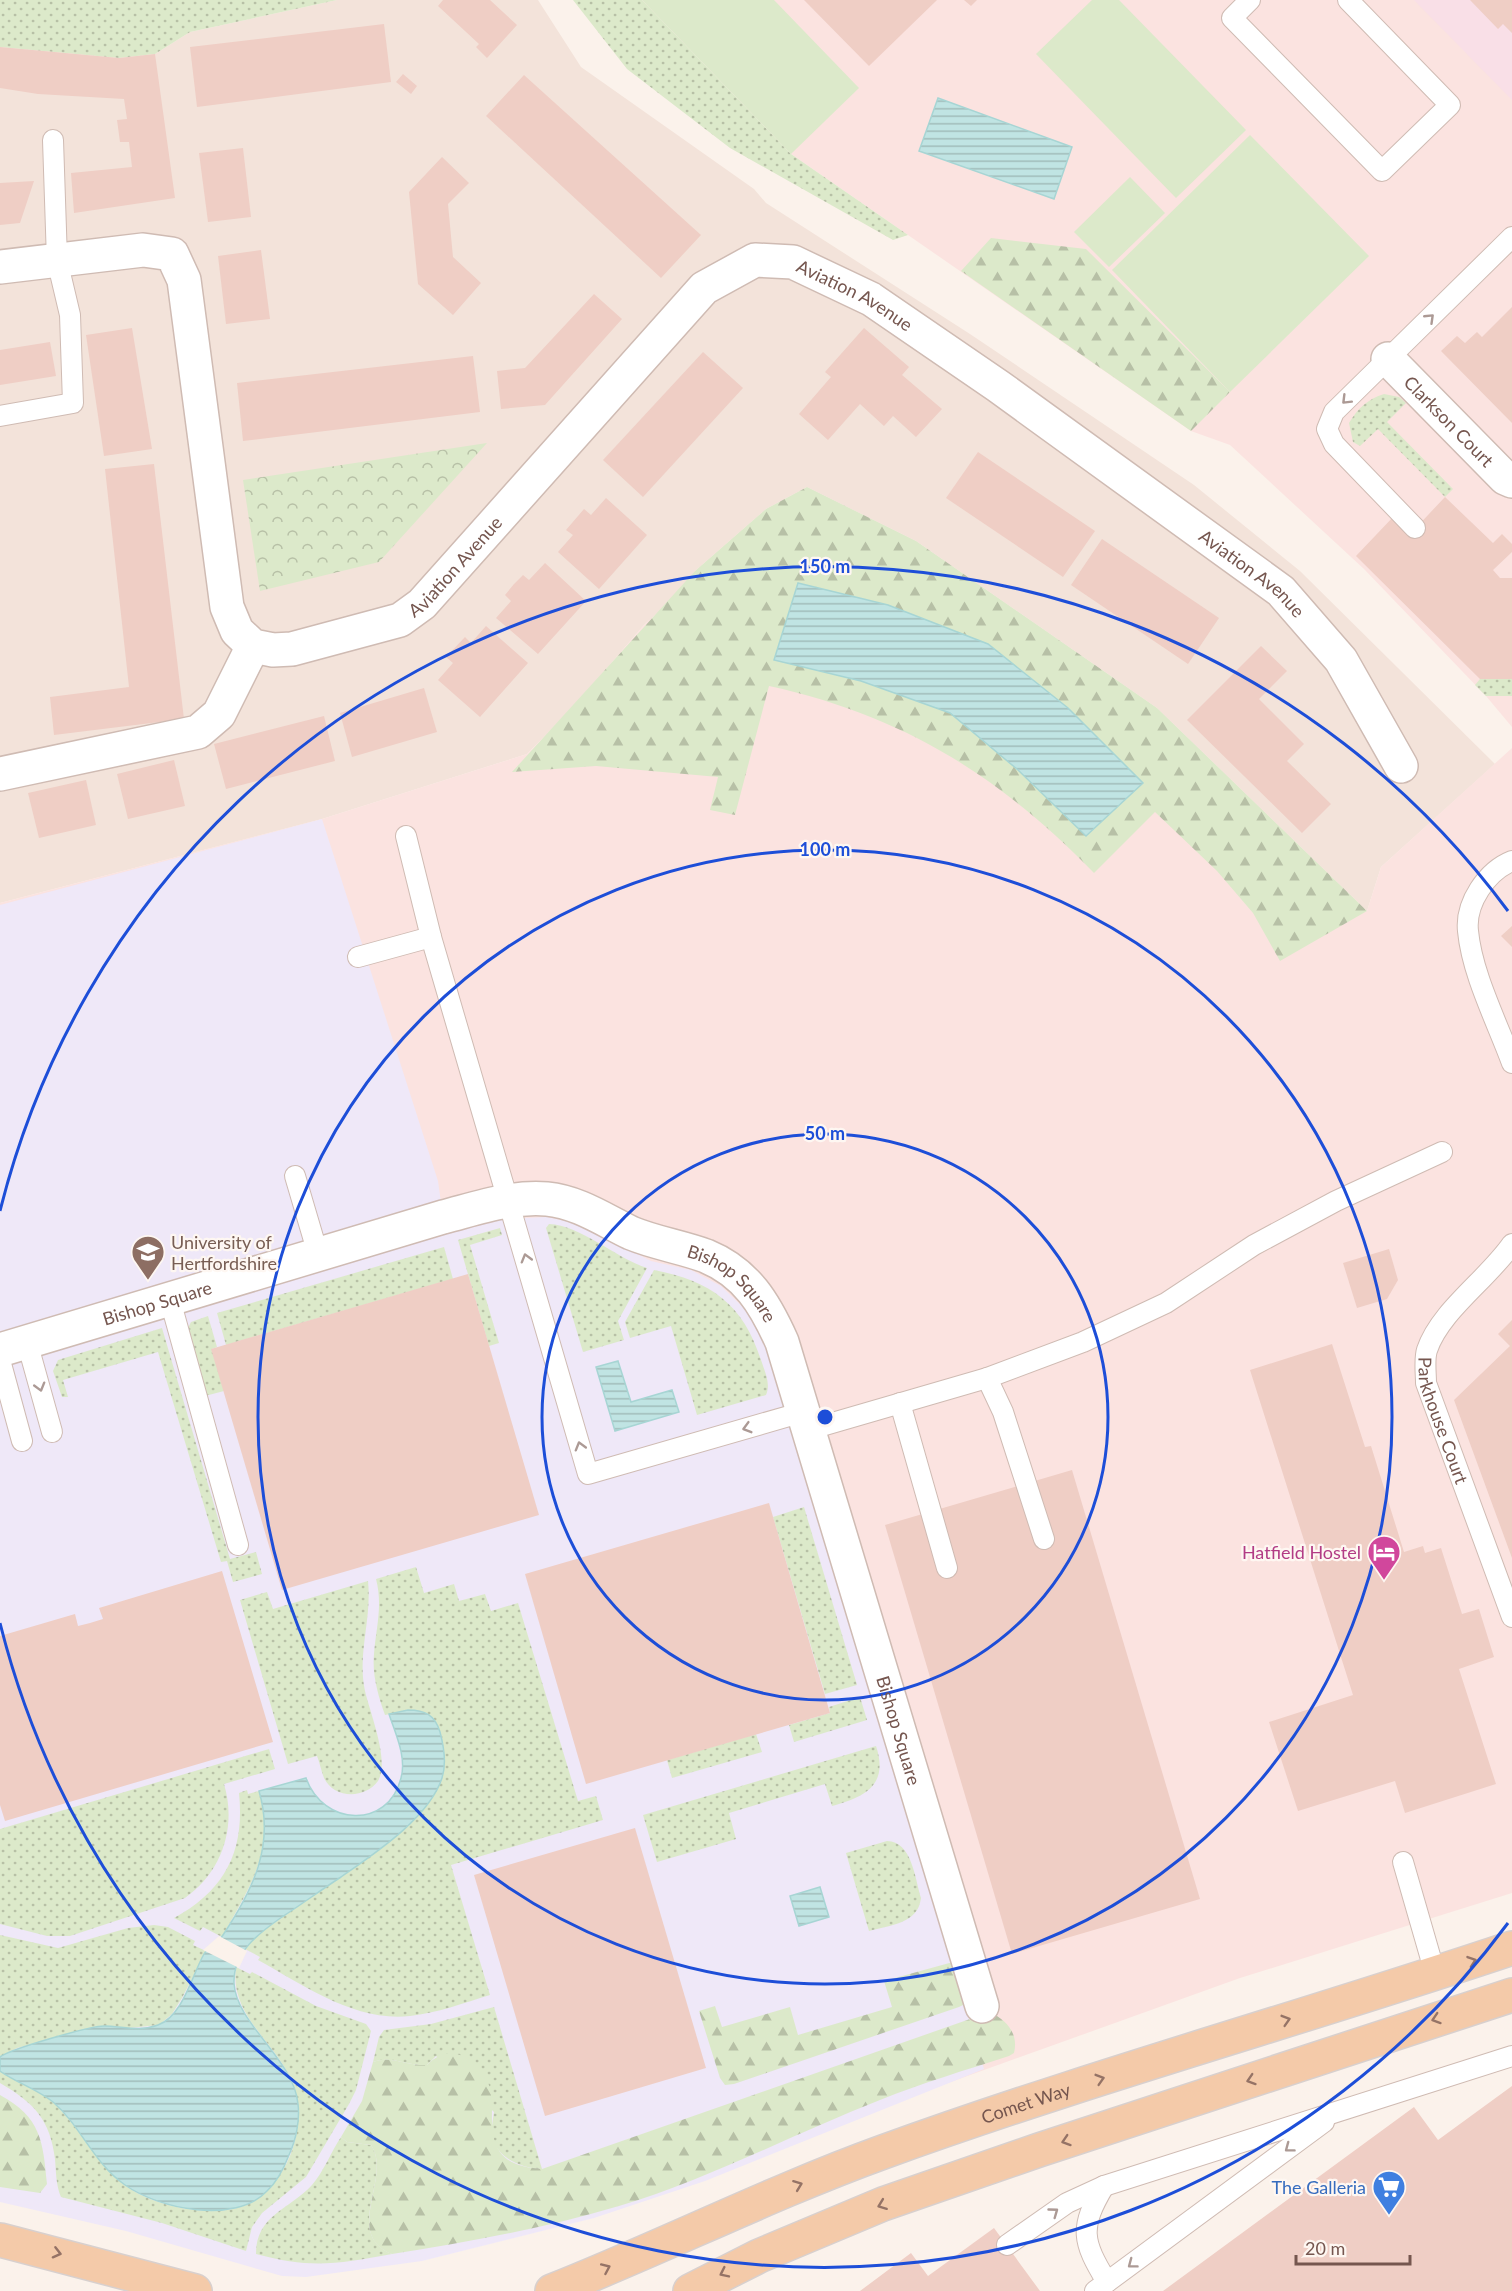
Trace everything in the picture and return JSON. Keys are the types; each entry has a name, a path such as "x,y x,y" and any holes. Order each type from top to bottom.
{"main road":[{"name":"Comet Way","path":"552,2291 743,2206 881,2153 1037,2099 1512,1948"},
{"path":"690,2291 759,2256 883,2204 1039,2150 1512,1995"},
{"path":"0,2240 195,2291"}],"street":[{"path":"0,267 143,250 172,254 184,280 227,607 237,631 253,646 219,714 198,732 0,774"},
{"name":"Aviation Avenue","path":"253,646 273,650 292,649 400,620 422,604 704,288 755,260 793,262 871,299 998,386 1281,591 1341,660 1401,766"},
{"name":"Clarkson Court","path":"1388,358 1505,478 1512,481"},
{"name":"Bishop Square","path":"14,1346 318,1254 508,1200 548,1199 577,1206 633,1234 706,1257 740,1276 766,1306 782,1342 982,2007"}],"lane":[{"path":"1250,0 1232,18 1382,171 1450,105 1348,0"},
{"path":"0,416 16,411 73,403 70,315 57,260 53,140"},
{"path":"1415,528 1334,444 1327,429 1334,412 1512,237"},
{"path":"406,836 431,937 588,1474 806,1421 900,1403 987,1378 1083,1342 1166,1303 1254,1245 1336,1201 1442,1152"},
{"path":"1512,861 1503,864 1485,881 1471,904 1467,929 1473,956 1512,1063"},
{"path":"358,957 431,937"},
{"path":"295,1176 318,1254"},
{"name":"Parkhouse Court","path":"1512,1244 1501,1260 1444,1321 1426,1351 1426,1383 1512,1617"},
{"path":"170,1300 238,1545"},
{"path":"14,1346 52,1432"},
{"path":"0,1360 22,1441"},
{"path":"987,1378 1003,1412 1044,1539"},
{"path":"900,1403 947,1568"},
{"path":"1403,1862 1435,1973"},
{"path":"1007,2245 1067,2202 1104,2186 1511,2056"},
{"path":"1104,2186 1090,2211 1086,2234 1101,2287 1336,2113"}],"shaded area":[{"path":"337,0 538,0 581,67 754,189 766,203 970,334 1194,485 1300,571 1495,764 1381,867 1367,911 1157,708 916,541 807,487 766,509 695,571 673,599 644,625 577,703 527,754 322,819 0,903 0,47 119,58 155,54 190,32"},
{"path":"642,0 1512,0 1512,727 1486,696 1364,569 1230,445 1191,431 791,154"},
{"path":"1414,0 1512,0 1512,100"},
{"path":"807,487 916,541 1157,708 1367,911 1381,867 1512,748 1512,1893 1240,1978 545,2228 0,2189 0,903 322,819 527,754 577,703 644,625 673,599 695,571 766,509"},
{"path":"322,819 438,1181 443,1217 476,1220 547,1217 579,1224 651,1261 691,1270 721,1286 746,1310 765,1341 984,2069 705,2181 594,2218 422,2261 306,2277 282,2276 126,2231 0,2202 0,905"}],"green space":[{"path":"0,0 337,0 190,32 155,54 119,58 0,47"},
{"path":"573,0 642,0 791,154 908,235 893,240 730,148 627,69"},
{"path":"642,0 774,0 859,88 791,154"},
{"path":"1092,0 1119,0 1246,130 1176,198 1036,54"},
{"path":"1250,135 1369,256 1230,392 1112,270"},
{"path":"1130,177 1165,213 1109,267 1074,232"},
{"path":"991,238 1086,249 1230,392 1191,431 961,271"},
{"path":"1384,394 1399,397 1406,403 1387,422 1453,489 1445,497 1378,429 1360,446 1353,442 1349,423 1352,418 1368,401"},
{"path":"487,443 379,562 260,591 243,480"},
{"path":"807,487 916,541 1157,708 1367,911 1280,961 1253,913 1217,871 1155,812 1094,873 1059,838 1022,807 985,779 946,754 905,732 863,714 817,698 769,686 735,815 710,810 718,777 596,766 512,772 695,571 766,509"},
{"path":"1480,679 1512,679 1512,696 1486,696 1475,685"},
{"path":"549,1224 585,1235 622,1257 647,1268 618,1321 624,1340 583,1352 546,1228"},
{"path":"500,1228 502,1235 470,1245 499,1343 489,1346 458,1240"},
{"path":"444,1247 453,1279 226,1345 217,1313"},
{"path":"654,1270 692,1281 708,1289 734,1310 754,1341 768,1382 766,1395 697,1415 671,1326 630,1338 625,1322"},
{"path":"208,1316 217,1347 212,1349 224,1391 205,1396 187,1330 191,1322"},
{"path":"162,1328 230,1559 256,1552 262,1574 233,1582 227,1561 221,1562 158,1352 63,1380 68,1397 62,1397 53,1371 58,1360"},
{"path":"804,1507 857,1685 825,1694 773,1517"},
{"path":"416,1567 424,1593 454,1584 459,1601 485,1594 491,1611 518,1603 578,1801 596,1796 603,1820 451,1865 490,1995 430,2013 390,2016 350,2008 331,2000 258,1960 260,1957 245,1949 254,1937 386,1845 445,1765 438,1725 425,1714 415,1712 385,1715 375,1677 374,1654 379,1607 376,1579"},
{"path":"368,1581 363,1677 382,1762 378,1781 372,1787 350,1794 335,1790 329,1785 324,1778 317,1756 288,1764 240,1600 267,1592 273,1609"},
{"path":"860,1697 867,1720 794,1742 789,1725 830,1713 829,1707"},
{"path":"756,1734 762,1752 672,1778 667,1760"},
{"path":"876,1746 879,1771 876,1780 864,1793 855,1798 832,1806 825,1784 729,1813 736,1839 657,1862 643,1815"},
{"path":"269,1749 275,1769 224,1784 229,1816 223,1847 209,1875 185,1898 70,1936 47,1936 0,1924 0,1829"},
{"path":"247,1790 248,1794 259,1791 263,1812 262,1850 250,1884 222,1937 203,1927 200,1931 174,1918 207,1895 228,1867 239,1833 239,1793"},
{"path":"887,1841 902,1847 907,1854 921,1898 919,1907 909,1918 894,1925 869,1931 846,1853"},
{"path":"154,1925 168,1927 195,1941 193,1945 206,1951 172,2014 159,2025 70,2034 17,2048 0,2057 0,1935 58,1948 128,1928"},
{"path":"953,1962 965,2004 959,2007 734,2084 725,2085 720,2078 699,2011 715,2006 722,2027 790,2007 798,2035 892,2007 884,1981"},
{"path":"236,1967 250,1974 252,1972 316,2006 366,2024 371,2031 356,2090 306,2177 262,2213 252,2227 246,2251 162,2223 61,2197 49,2133 31,2105 0,2083 0,2071 54,2103 112,2174 134,2191 148,2198 183,2208 218,2211 234,2209 257,2199 278,2177 294,2145 298,2121 297,2097 287,2071 256,2029 240,2001 236,1985"},
{"path":"494,2007 542,2169 526,2167 511,2161 499,2151 492,2136 494,2112 436,2056 427,2065 393,2060 373,2062 379,2037 384,2030 431,2024"},
{"path":"990,2012 1006,2023 1013,2033 1014,2053 1009,2056 847,2113 718,2170 652,2195 563,2221 478,2239 392,2254 378,2245 371,2233 369,2219 377,2173 376,2158 371,2145 347,2142 341,2137 362,2101 373,2062 393,2060 427,2065 434,2059 450,2053 464,2057 484,2075 492,2097 492,2130 500,2152 513,2163 542,2169"},
{"path":"0,2095 24,2112 32,2121 37,2132 44,2155 47,2184 40,2193 0,2187"},
{"path":"341,2137 347,2142 371,2145 376,2158 377,2173 369,2219 371,2233 378,2245 392,2254 339,2262 309,2263 256,2254 257,2241 262,2230 275,2214 312,2185"}],"water":[{"path":"938,98 1072,147 1054,199 919,151"},
{"path":"798,583 888,605 988,644 1068,708 1143,783 1086,836 1018,770 950,713 861,681 774,660"},
{"path":"618,1361 631,1402 672,1390 679,1412 615,1431 596,1367"},
{"path":"408,1710 428,1715 435,1721 440,1732 445,1761 442,1778 435,1793 413,1821 399,1834 256,1937 243,1953 235,1972 234,1983 237,1998 244,2013 287,2072 294,2088 298,2117 295,2136 285,2165 267,2191 253,2201 236,2208 197,2210 157,2201 140,2194 125,2185 105,2167 72,2122 53,2102 0,2071 0,2057 34,2044 83,2030 104,2026 144,2028 167,2020 186,1994 204,1954 223,1935 252,1884 263,1848 263,1811 259,1791 306,1778 314,1794 326,1806 340,1813 355,1816 370,1814 383,1807 394,1795 402,1770 400,1745 389,1714"},
{"path":"820,1887 829,1917 799,1926 790,1896"}],"pier":[{"path":"219,1936 247,1951 239,1968 203,1950"}],"building":[{"path":"443,0 490,0 517,25 487,58 476,47 479,44 438,6"},
{"path":"804,0 937,0 869,66"},
{"path":"964,0 977,0 971,6"},
{"path":"1470,0 1512,0 1512,33 1503,24 1498,29"},
{"path":"384,24 391,82 197,107 190,47"},
{"path":"0,47 119,58 155,54 175,198 74,213 71,173 132,167 129,142 120,142 117,120 127,119 124,99 38,94 0,88"},
{"path":"403,74 417,86 411,94 396,82"},
{"path":"524,75 701,235 661,278 486,116"},
{"path":"243,148 251,217 208,222 199,153"},
{"path":"442,157 469,183 448,204 453,257 481,283 453,315 418,284 409,192"},
{"path":"34,181 20,223 0,225 0,183"},
{"path":"261,250 270,319 226,324 218,256"},
{"path":"594,294 622,319 545,405 501,409 497,371 525,368"},
{"path":"1512,307 1512,423 1441,351 1457,336 1465,343 1477,332 1482,337"},
{"path":"132,328 152,449 104,456 86,335"},
{"path":"864,328 909,367 902,375 942,409 916,437 893,416 884,426 860,404 828,440 799,414 831,377 825,372"},
{"path":"50,342 56,376 0,385 0,350"},
{"path":"703,352 743,388 643,497 603,460"},
{"path":"473,356 480,412 243,441 237,383"},
{"path":"978,452 1095,531 1063,577 946,498"},
{"path":"154,464 184,719 54,735 50,697 129,687 105,469"},
{"path":"1445,497 1493,543 1502,534 1512,544 1512,552 1493,570 1500,578 1512,578 1512,679 1480,679 1356,556 1395,515 1412,532"},
{"path":"606,498 647,535 599,589 558,552 573,535 566,530 584,509 591,515"},
{"path":"1102,539 1219,618 1188,664 1071,585"},
{"path":"545,563 586,601 538,654 496,618 511,601 505,595 514,584 523,575 529,580"},
{"path":"486,626 528,663 480,717 438,680 453,663 446,657 465,637 471,643"},
{"path":"1261,646 1287,671 1259,699 1304,744 1287,761 1331,804 1302,833 1187,720"},
{"path":"424,688 437,732 352,757 340,713"},
{"path":"324,716 335,761 226,789 214,744"},
{"path":"174,760 185,806 128,819 117,774"},
{"path":"86,780 96,825 39,838 28,793"},
{"path":"1512,926 1512,947 1501,936"},
{"path":"1389,1249 1398,1280 1387,1299 1357,1308 1343,1263"},
{"path":"468,1274 539,1515 282,1590 211,1349"},
{"path":"1512,1320 1512,1558 1454,1400 1510,1346 1498,1334"},
{"name":"Hatfield Hostel","path":"1332,1344 1365,1447 1371,1446 1404,1552 1423,1546 1425,1553 1441,1548 1462,1614 1479,1609 1494,1657 1459,1669 1496,1784 1405,1813 1395,1781 1298,1811 1269,1722 1353,1695 1250,1370"},
{"path":"1072,1470 1200,1899 1012,1954 885,1525"},
{"path":"769,1503 830,1713 586,1784 525,1574"},
{"path":"222,1571 273,1742 5,1821 0,1805 0,1636 75,1614 78,1626 90,1623 103,1619 99,1608"},
{"path":"635,1828 706,2068 545,2116 474,1875"},
{"name":"The Galleria","path":"1512,2086 1512,2291 1163,2291 1414,2107 1438,2140"},
{"path":"994,2228 1040,2291 860,2291 911,2253 928,2276"}],"place":[{"name":"University of Hertfordshire","path":"148,1281"},
{"name":"Hatfield Hostel","path":"1384,1581"},
{"name":"The Galleria","path":"1389,2216"}]}
